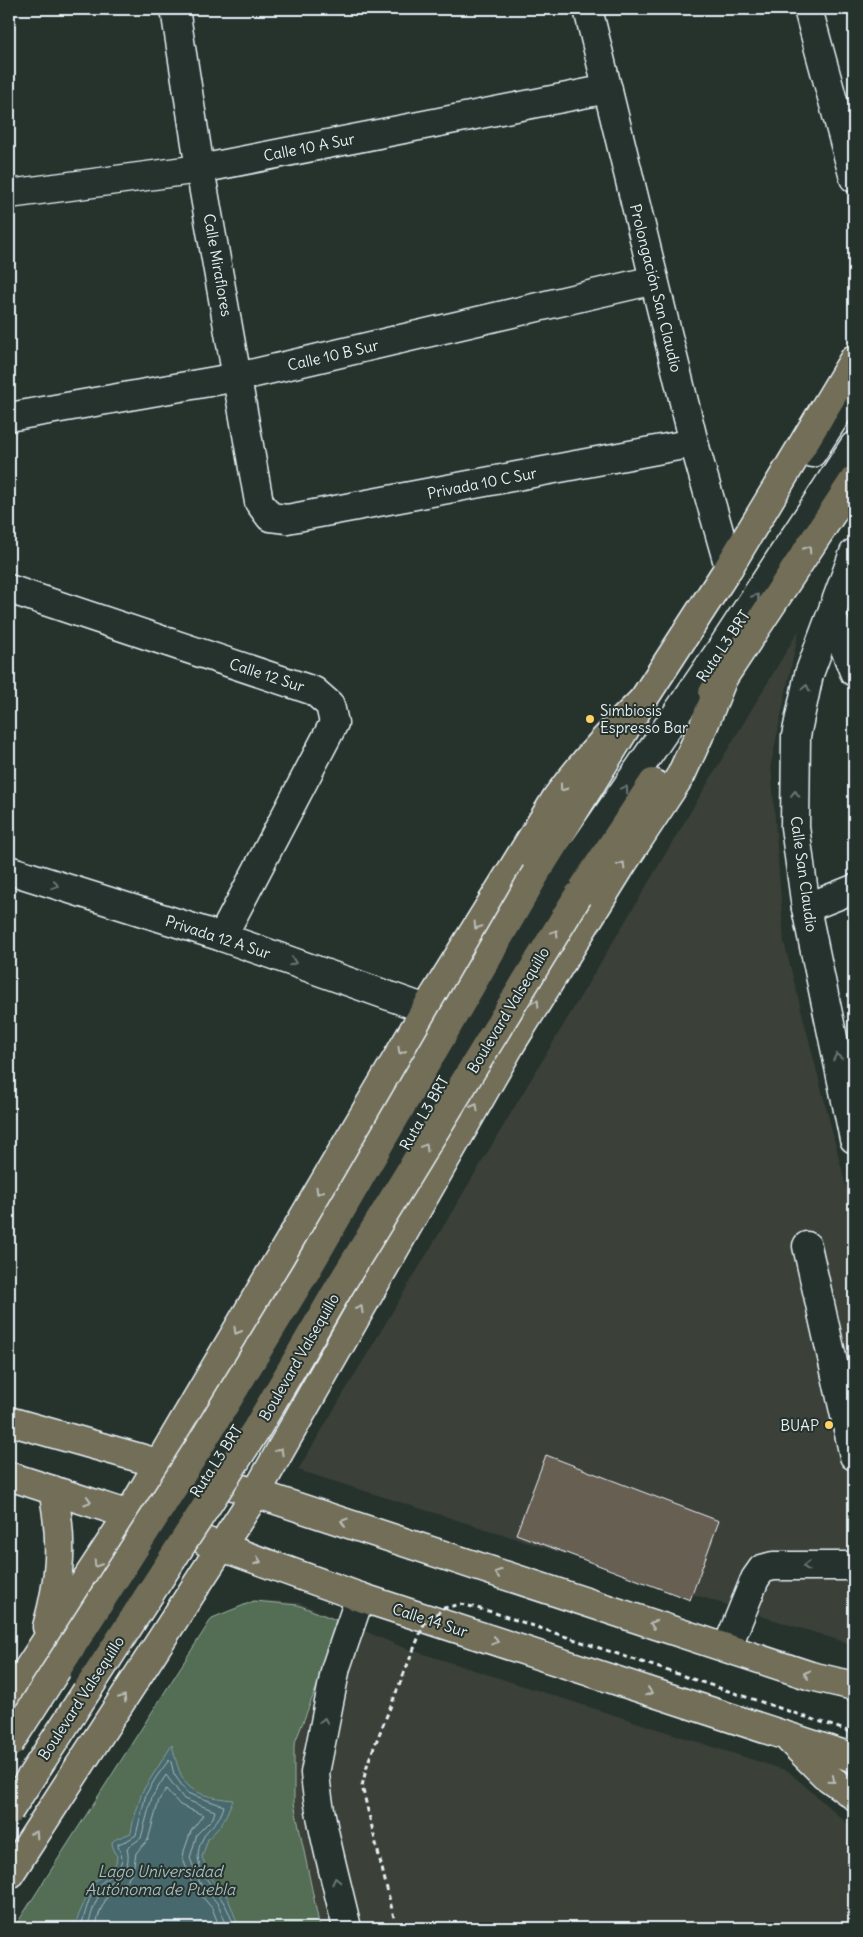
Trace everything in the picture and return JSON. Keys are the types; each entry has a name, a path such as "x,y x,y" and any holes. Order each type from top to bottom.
{"main road":[{"path":"555,884 643,700 729,566 854,359"},
{"path":"9,1744 199,1447 306,1271 555,884 723,678 854,480"},
{"path":"9,1875 256,1493 511,1044 623,863 681,775 723,678"},
{"path":"9,1698 129,1514 426,1009 557,797 607,735 643,700"},
{"name":"Boulevard Valsequillo","path":"9,1811 257,1428 338,1288 555,884"},
{"path":"222,1357 228,1387 238,1399 257,1412 268,1418 282,1418 305,1406"},
{"path":"9,1421 160,1463 256,1493 811,1676 854,1686"},
{"name":"Calle 14 Sur","path":"9,1476 129,1514 360,1597 854,1758"},
{"path":"41,1648 54,1600 60,1561 59,1521 53,1490"},
{"path":"41,1648 112,1578 124,1570 132,1568 141,1569 150,1575 155,1584 157,1595 156,1614 149,1659"},
{"path":"787,1737 825,1775 854,1796"}],"street":[{"name":"Calle Miraflores","path":"174,9 200,169 259,502 270,517"},
{"name":"Prolongación San Claudio","path":"588,9 694,443 729,566"},
{"path":"808,9 854,178"},
{"name":"Calle 10 A Sur","path":"9,194 200,169 608,89"},
{"name":"Calle 10 B Sur","path":"9,417 238,377 654,280"},
{"path":"9,1755 555,884 737,572 854,387"},
{"name":"Privada 10 C Sur","path":"270,517 287,519 694,443"},
{"name":"Ruta L3 BRT","path":"9,1790 251,1407 555,884 723,646 854,446"},
{"name":"Calle San Claudio","path":"854,553 848,580 809,674 796,736 795,827 806,908 854,1139"},
{"name":"Calle 12 Sur","path":"9,589 314,691 330,705 334,724 222,937"},
{"path":"832,616 854,672"},
{"name":"Privada 12 A Sur","path":"9,870 222,937 426,1009"},
{"path":"806,908 854,889"},
{"path":"807,1246 854,1456"},
{"path":"727,1648 754,1579 762,1569 774,1566 854,1566"},
{"path":"347,1928 316,1786 315,1772 336,1667 360,1597"}],"path":[{"path":"396,1926 362,1786 368,1762 424,1624 444,1608 461,1604 492,1612 854,1733"}],"shaded area":[{"path":"799,630 771,764 784,942 854,1217 854,1645 298,1470"},
{"path":"256,1600 300,1603 402,1647 788,1771 849,1825 854,1832 854,1928 21,1928 219,1619"}],"green space":[{"path":"254,1601 298,1605 336,1620 319,1681 294,1745 294,1803 320,1928 14,1928 212,1618"}],"water":[{"name":"Lago Universidad Autónoma de Puebla","path":"172,1745 179,1771 189,1786 205,1795 233,1800 222,1824 208,1839 202,1857 210,1878 228,1898 239,1928 73,1928 93,1883 116,1863 117,1856 113,1850 112,1842 131,1833 142,1792"}],"building":[{"path":"546,1455 719,1521 690,1600 516,1534"}],"place":[{"name":"Simbiosis Espresso Bar","path":"590,719"},
{"name":"BUAP","path":"829,1425"}]}
